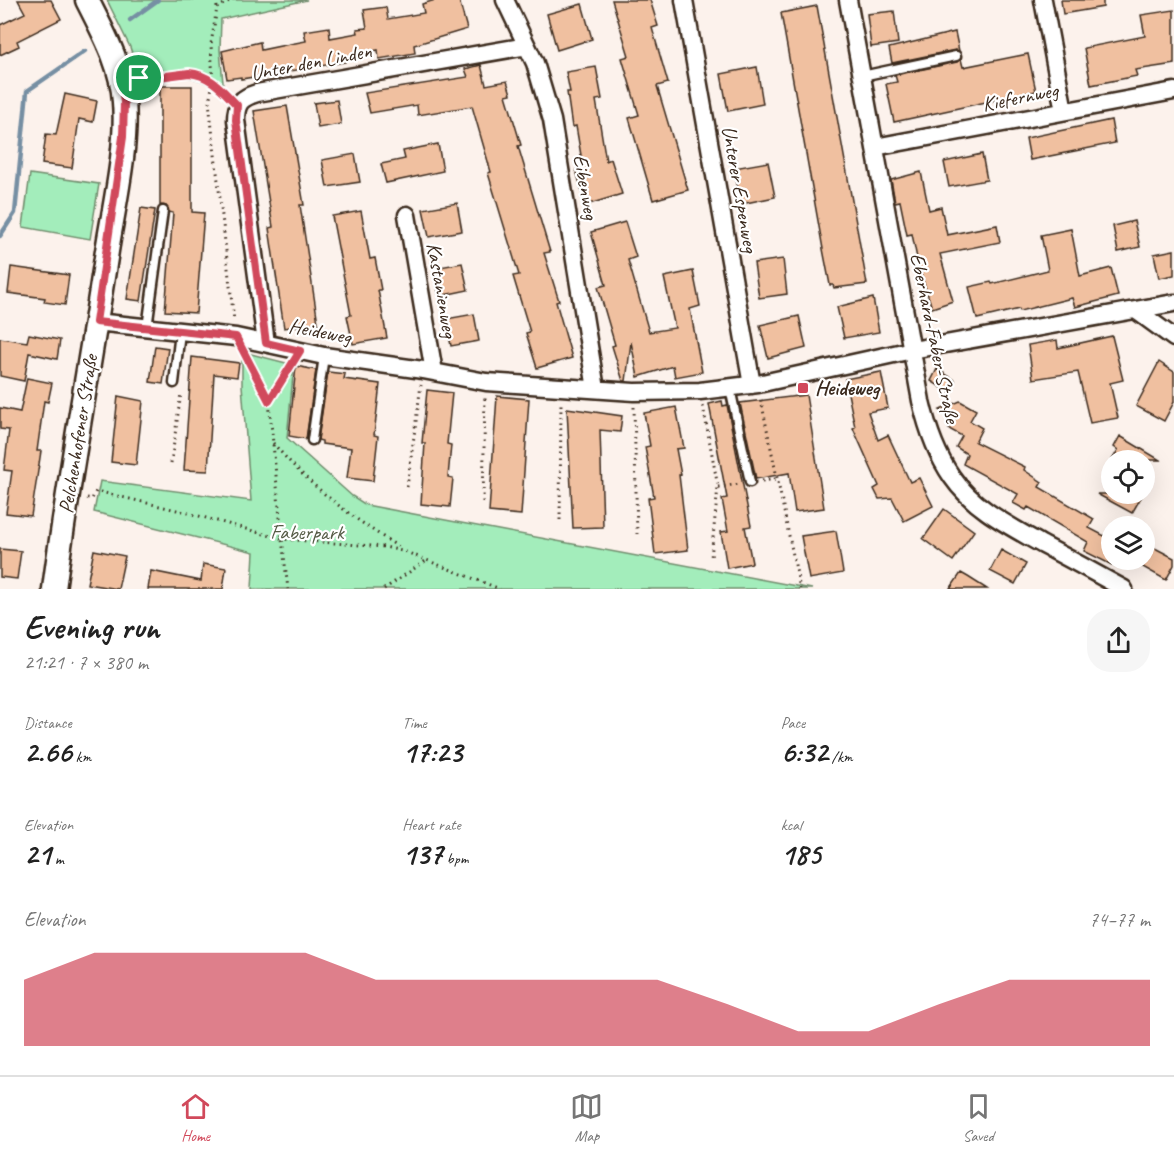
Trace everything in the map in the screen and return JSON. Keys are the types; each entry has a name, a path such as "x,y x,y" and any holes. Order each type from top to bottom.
{"main road":[{"name":"Pelchenhofener Straße","path":"54,589 123,137 124,102 121,82 108,43 87,0"}],"street":[{"name":"Eibenweg","path":"505,0 543,85 552,120 596,388"},
{"name":"Unterer Espenweg","path":"684,0 755,384"},
{"name":"Eberhard-Faber-Straße","path":"848,0 912,350 926,420 937,451 952,477 964,491 997,519 1124,589"},
{"path":"1043,0 1064,111"},
{"name":"Unter den Linden","path":"266,343 236,120 237,105 244,98 257,93 527,46"},
{"name":"Kiefernweg","path":"875,147 1174,91"},
{"name":"Kastanienweg","path":"406,215 428,371"},
{"name":"Heideweg","path":"96,322 236,337 324,356 486,382 634,392 700,391 755,384 912,350 1174,303"},
{"path":"1137,311 1174,338"}],"lane":[{"path":"862,76 956,56"},
{"path":"147,328 163,211"},
{"path":"174,383 180,332"},
{"path":"312,440 324,356"},
{"path":"730,388 750,482"}],"path":[{"path":"216,0 212,44 213,82 209,102 236,337 269,401 288,589"},
{"path":"217,8 231,0"},
{"path":"121,82 189,73 204,76 237,105"},
{"path":"269,401 300,351"},
{"path":"407,487 428,371"},
{"path":"483,502 486,382"},
{"path":"171,463 182,385 174,383"},
{"path":"755,384 800,589"},
{"path":"560,520 561,386"},
{"path":"700,391 718,487 711,558"},
{"path":"634,392 637,534"},
{"path":"273,442 301,472 352,516 406,552"},
{"path":"81,497 90,500 96,491 282,538 385,547 406,552 500,589"},
{"path":"384,589 427,560"}],"green space":[{"path":"107,0 307,0 221,19 220,50 223,83 217,89 189,77 171,77 141,82 130,47"},
{"path":"30,174 99,184 90,239 23,227"},
{"name":"Faberpark","path":"247,353 294,365 287,438 352,496 366,505 812,589 252,589 254,552 94,512 100,481 251,501 242,385 242,361"}],"building":[{"path":"18,0 51,0 61,19 17,41 19,46 0,55 0,25 25,13"},
{"path":"435,0 459,0 467,29 414,45 415,53 379,59 378,50 344,57 345,62 241,79 241,77 227,79 222,51 260,42 261,50 306,41 304,31 329,27 330,38 358,33 357,29 367,28 364,10 386,7 388,19 424,13 422,4"},
{"path":"612,0 650,0 658,26 652,28 668,83 657,86 688,190 653,200 629,118 639,115 622,58 629,56"},
{"path":"1061,0 1103,0 1103,7 1063,14"},
{"path":"582,4 592,39 557,50 547,14"},
{"path":"817,6 867,284 834,288 830,285 823,249 781,13"},
{"path":"1174,10 1174,64 1135,70 1137,76 1091,85 1084,48 1145,36 1141,15"},
{"path":"894,11 898,43 871,47 867,14"},
{"path":"955,32 959,51 892,63 889,48"},
{"path":"1028,54 1036,91 894,122 886,84 897,82 895,75 957,62 961,59 963,67"},
{"path":"481,65 486,85 507,81 511,94 506,95 521,145 518,146 550,252 544,253 559,301 556,302 572,358 537,368 526,333 530,332 513,276 519,275 488,173 491,172 472,106 418,115 417,105 370,113 365,93 468,77 465,69"},
{"path":"596,67 602,99 596,100 606,161 611,159 622,194 586,205 576,170 583,167 576,126 572,127 567,92 570,92 566,72"},
{"path":"757,67 763,104 728,111 721,74"},
{"path":"160,86 192,86 192,212 204,213 196,313 165,311 173,213 169,212 166,206 160,205"},
{"path":"65,94 97,101 93,122 79,119 72,168 42,164 46,134 56,135"},
{"path":"337,100 341,124 318,128 314,103"},
{"path":"287,106 304,205 300,205 318,323 284,328 269,228 273,227 254,111"},
{"path":"1111,120 1115,143 1030,160 1026,138"},
{"path":"438,144 443,171 386,183 381,164 405,159 403,151"},
{"path":"355,154 360,182 327,187 322,160"},
{"path":"982,154 987,180 949,187 944,162"},
{"path":"768,162 775,197 741,204 734,168"},
{"path":"921,172 929,210 941,207 947,235 997,225 1000,242 940,254 953,301 932,308 919,268 912,234 907,235 900,201 895,202 891,180"},
{"path":"457,203 462,231 429,237 423,209"},
{"path":"141,208 155,210 141,301 127,299"},
{"path":"361,211 370,259 375,258 387,338 353,344 347,316 351,315 332,216"},
{"path":"1134,221 1140,247 1118,252 1113,226"},
{"path":"625,222 636,257 628,260 649,332 675,328 664,277 693,271 700,306 690,309 702,372 675,377 673,366 638,377 631,342 626,381 623,381 598,287 606,285 591,232"},
{"path":"1071,229 1080,276 1111,268 1118,296 1075,307 1072,298 977,319 969,287 991,282 992,284 1048,270 1041,235"},
{"path":"1174,250 1174,275 1159,278 1154,254"},
{"path":"783,259 787,294 759,298 754,263"},
{"path":"462,263 468,290 439,296 434,268"},
{"path":"11,267 69,275 65,305 44,302 45,298 8,293"},
{"path":"873,298 879,332 844,338 837,307"},
{"path":"474,314 479,341 451,346 446,319"},
{"path":"799,316 806,348 768,358 760,325"},
{"path":"29,334 60,340 57,359 29,353 24,381 0,376 0,338 27,342"},
{"path":"1112,336 1123,380 1110,383 1118,418 1090,423 1078,372 1033,379 1028,345 1057,340 1058,348"},
{"path":"155,346 168,348 163,384 150,382"},
{"path":"192,357 239,363 237,377 214,374 208,471 184,470"},
{"path":"1159,362 1174,372 1174,402 1164,421 1136,406"},
{"path":"296,366 316,370 306,439 289,436"},
{"path":"937,369 955,380 952,394 931,381"},
{"path":"328,372 345,374 344,379 380,384 374,435 378,436 373,481 347,478 351,448 322,444 322,441 318,440"},
{"path":"881,372 888,408 868,412 878,440 888,435 910,482 919,478 933,506 904,521 892,498 879,499 874,489 879,486 853,428 855,427 845,379"},
{"path":"27,378 52,383 48,402 44,401 37,451 41,451 31,516 6,513 12,471 4,470 9,430 0,429 0,408 20,412"},
{"path":"427,390 452,393 447,444 451,445 448,477 453,478 450,507 421,504 425,443 422,443"},
{"path":"806,395 824,508 795,512 789,473 756,479 740,403"},
{"path":"118,396 143,401 136,465 111,462"},
{"path":"497,396 529,399 521,515 489,512"},
{"path":"722,401 723,406 727,405 751,526 745,527 752,563 727,568 721,532 728,531 722,499 727,498 709,404"},
{"path":"960,401 976,410 970,421 982,428 975,442 1025,467 1024,470 1042,482 1039,487 1094,519 1089,528 1101,534 1101,560 1084,551 1088,542 1028,507 1026,510 1013,503 1018,494 963,464 967,454 956,447 962,436 949,429 955,419 940,410"},
{"path":"676,407 684,448 676,449 681,475 679,475 688,550 655,554 648,498 654,497 645,447 650,446 644,413"},
{"path":"567,408 622,416 620,432 600,430 603,527 573,528"},
{"path":"1120,436 1143,450 1118,450 1114,447"},
{"path":"1115,504 1137,504 1132,513"},
{"path":"944,509 974,531 953,561 923,539"},
{"path":"836,531 843,573 809,579 801,536"},
{"path":"1155,548 1174,558 1174,565 1166,580 1148,570 1155,570"},
{"path":"0,549 21,551 17,579 0,577"},
{"path":"94,550 125,556 118,589 87,584"},
{"path":"1001,550 1026,564 1015,584 990,571"},
{"path":"203,564 226,568 223,589 148,589 151,571 201,581"},
{"path":"961,573 968,577 987,589 950,589"}],"waterway":[{"path":"130,20 158,0"},
{"path":"0,236 15,213 27,91 85,51"}],"place":[{"name":"Heideweg","path":"803,388"}],"route":[{"path":"189,73 204,76 221,88 237,105 236,120 266,343 300,351 269,401 236,337 96,322 123,137 124,102 121,82 139,78 189,73"}]}
